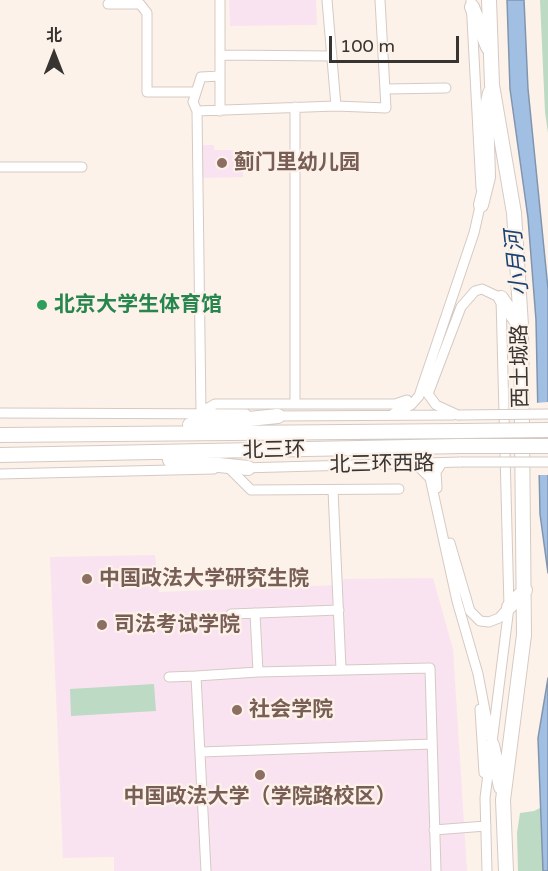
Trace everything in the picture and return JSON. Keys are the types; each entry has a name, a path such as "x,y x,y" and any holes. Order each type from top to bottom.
{"highway":[{"name":"西土城路","path":"489,0 492,85 514,213 521,326 524,635 503,800"},
{"path":"472,3 491,55"},
{"path":"481,205 488,177 486,111 492,85"},
{"path":"501,298 521,326"},
{"path":"109,434 278,416"},
{"name":"北三环","path":"0,435 548,430"},
{"name":"北三环","path":"0,455 548,446"},
{"path":"108,454 248,468"},
{"path":"509,607 525,590"},
{"path":"492,745 503,800 506,871"}],"street":[{"path":"220,0 220,111"},
{"path":"327,0 336,106"},
{"path":"196,111 336,106 386,108 380,0"},
{"path":"389,415 411,405 419,396 481,205 472,3"},
{"path":"108,4 140,4 147,13 147,92 196,92"},
{"path":"220,56 332,56"},
{"path":"201,412 196,111 193,102 201,77 220,76"},
{"path":"386,89 446,88"},
{"path":"295,107 295,403"},
{"path":"0,167 82,167"},
{"path":"458,415 430,401 428,394 433,379 466,301 475,291 482,289 501,298"},
{"name":"西土城路","path":"487,871 485,798 509,607 501,298"},
{"path":"201,412 214,404 395,404 407,400"},
{"path":"0,413 201,412 278,416 548,414"},
{"name":"北三环西路","path":"0,474 144,473 461,462 548,462"},
{"path":"442,463 436,472 435,481 465,601 480,621 489,622 499,618 509,607"},
{"path":"416,464 430,478 457,601 478,674 492,745"},
{"path":"230,469 251,490 399,489"},
{"path":"333,490 341,669"},
{"path":"231,614 339,610"},
{"path":"255,613 258,672"},
{"path":"169,677 341,669 430,668 436,871"},
{"path":"478,674 485,798"},
{"path":"196,676 196,712 201,752 206,871"},
{"path":"201,752 432,744"},
{"path":"434,830 486,826"}],"shaded area":[{"path":"229,0 316,0 317,25 230,26"},
{"name":"蓟门里幼儿园","path":"201,145 214,145 214,150 243,150 243,177 201,178"},
{"name":"中国政法大学（学院路校区）","path":"155,555 159,592 338,585 344,579 433,578 453,649 467,871 114,871 114,857 63,858 50,557"}],"green space":[{"path":"540,0 548,0 548,133 545,112"},
{"path":"154,684 156,711 71,716 70,689"},
{"path":"548,804 548,871 518,871 517,833 520,813 534,811"}],"water":[{"path":"507,0 524,0 528,89 548,289 548,573 540,514 536,320 528,218 510,89"},
{"path":"548,678 548,871 543,871 538,738"}],"pier":[{"path":"548,402 548,475 536,475 535,403"}],"place":[{"name":"蓟门里幼儿园","path":"222,163"},
{"name":"北京大学生体育馆","path":"42,305"},
{"name":"中国政法大学研究生院","path":"87,579"},
{"name":"司法考试学院","path":"102,625"},
{"name":"社会学院","path":"237,710"},
{"name":"中国政法大学（学院路校区）","path":"260,775"}],"water label":[{"name":"小月河","path":"518,263"}]}
